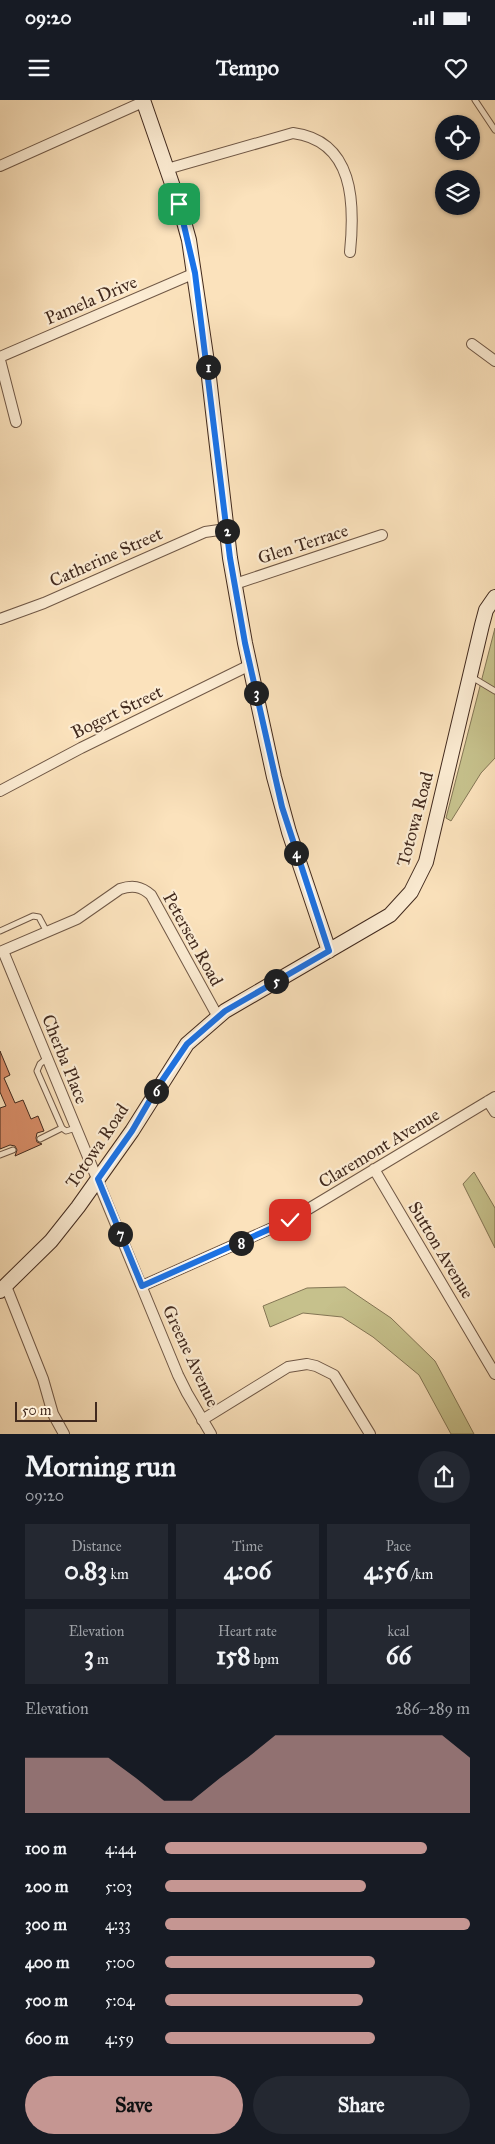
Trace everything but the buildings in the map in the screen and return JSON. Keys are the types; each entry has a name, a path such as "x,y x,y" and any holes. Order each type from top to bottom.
{"main road":[{"path":"143,101 189,240 195,273 226,529 250,665 282,807 329,951"},
{"name":"Totowa Road","path":"3,1289 51,1241 98,1179 132,1131 157,1088 187,1044 218,1017 390,914 418,882 426,862 486,610 495,597"}],"street":[{"path":"0,166 143,101"},
{"path":"167,170 293,133 317,140 330,148 336,155 341,164 351,195 353,215 350,252"},
{"name":"Pamela Drive","path":"0,359 195,273"},
{"path":"472,344 495,361"},
{"path":"0,359 16,422"},
{"name":"Catherine Street","path":"0,620 205,532 226,529"},
{"name":"Glen Terrace","path":"235,584 382,535"},
{"name":"Bogert Street","path":"0,791 64,757 250,665"},
{"name":"Petersen Road","path":"2,952 86,913 120,889 128,886 144,889 151,895 218,1017"},
{"name":"Cherba Place","path":"2,952 98,1179"},
{"path":"492,1099 495,1112"},
{"name":"Claremont Avenue","path":"142,1286 290,1220 492,1099"},
{"name":"Sutton Avenue","path":"374,1169 495,1374"},
{"name":"Greene Avenue","path":"98,1179 186,1394 211,1434"},
{"path":"3,1289 43,1379 53,1414 64,1434"},
{"path":"202,1420 288,1368 307,1364 316,1366 334,1375 370,1434"}],"lane":[{"path":"475,100 495,130"},
{"path":"470,676 495,692"},
{"path":"0,930 33,916 39,917 47,932"},
{"path":"47,1058 40,1064 37,1071 62,1128 66,1131 76,1128"},
{"path":"40,1139 62,1128"},
{"path":"0,1155 13,1150"}],"shaded area":[{"path":"495,628 495,758 481,773 451,821 446,818"},
{"path":"474,1172 495,1208 495,1248 463,1184"},
{"path":"345,1287 391,1318 435,1361 474,1434 451,1434 419,1375 373,1337 342,1317 303,1313 270,1327 263,1306 307,1288"}],"route":[{"path":"179,204 189,240 195,273 230,558 245,643 282,807 329,951 225,1011 187,1044 157,1088 132,1131 98,1179 142,1286 290,1220"}]}
